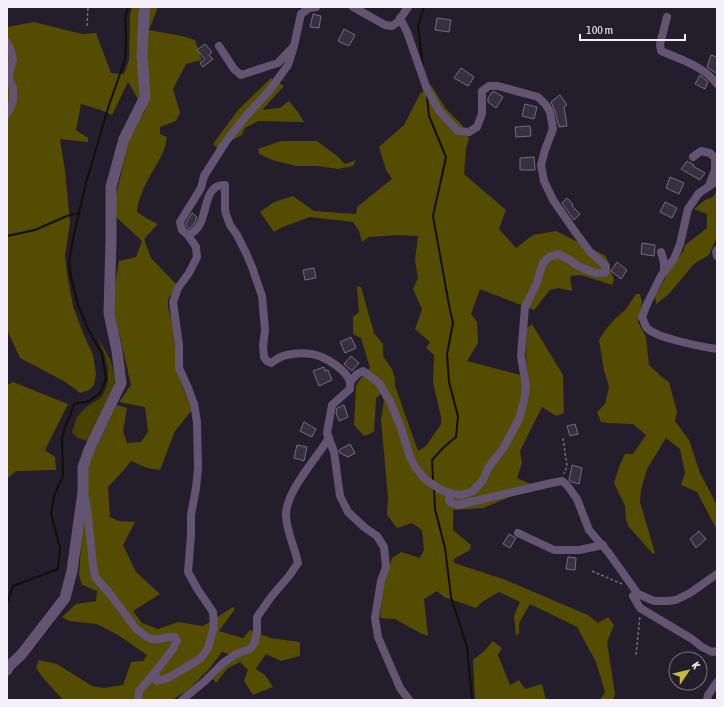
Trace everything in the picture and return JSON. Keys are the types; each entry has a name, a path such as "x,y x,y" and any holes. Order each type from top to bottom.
{"street":[{"path":"7,670 9,666 21,655 65,598 72,571 83,492 83,467 89,450 121,383 117,350 109,313 111,240 110,187 124,139 145,97 142,55 145,7"},
{"path":"155,672 157,681 168,678 201,658 208,648 214,627 213,612 188,572 191,515 198,469 197,422 194,404 179,368 173,302 178,288 189,273 197,257 196,247 188,235 182,230 180,222 200,188 204,176 227,140 269,91 288,65 303,9 316,7"},
{"path":"353,7 385,25 392,26 398,22 408,7"},
{"path":"667,17 660,44 661,51 701,70 712,77 717,84"},
{"path":"350,382 357,374 363,371 379,384 390,401 401,428 410,457 416,468 425,479 437,488 450,493 462,495 474,491 483,480 488,468 504,447 519,419 526,386 521,356 525,307 536,285 543,263 549,257 558,254 578,266 595,273 605,273 606,266 590,252 576,233 553,200 544,181 541,165 553,129 550,112 546,105 538,97 498,86 489,86 482,91 482,114 477,127 469,132 458,131 439,112 427,89 407,32 400,18"},
{"path":"7,42 13,60 10,69 10,79 13,88 13,101 7,114"},
{"path":"219,46 234,69 241,75 278,63 294,46"},
{"path":"693,156 701,151 710,153 715,158 715,170 709,186"},
{"path":"717,181 699,193 688,209 680,244 674,259 661,276 642,317 648,328 656,334 701,347 717,349"},
{"path":"188,235 194,232 199,225 212,190 219,186 225,185 226,214 230,225 246,253 262,296 265,330 263,346 264,357 270,363 286,355 302,353 312,354 326,359 338,367 350,382 350,389 332,405 327,433 334,452 340,496 348,512 364,527 377,536 384,547 386,567 381,581 375,618 378,637 400,688 409,700"},
{"path":"717,250 717,256"},
{"path":"661,252 664,262 664,272"},
{"path":"185,699 205,682 222,663 236,654 250,649 255,642 257,617 298,563 289,534 286,516 289,501 305,472 329,438"},
{"path":"450,493 449,500 451,503 458,504 562,481 567,485 577,499 589,530 603,545 636,592 654,601 676,600 690,593 717,574"},
{"path":"83,492 88,507 95,577 111,594 136,629 150,639 175,637 177,641 173,649 139,691 138,700"},
{"path":"518,533 554,550 579,550 603,545"},
{"path":"636,592 633,596 640,608 712,652 717,651"},
{"path":"7,660 21,655"},
{"path":"707,700 708,695 717,682"}],"path":[{"path":"87,26 88,7"},
{"path":"562,481 567,466 563,438"},
{"path":"592,571 636,592"},
{"path":"636,655 640,608"}],"shaded area":[{"path":"132,7 158,7 149,30 195,40 202,60 186,64 173,89 180,113 176,121 160,127 160,134 167,137 164,150 144,188 138,204 137,212 158,224 144,239 151,258 178,286 168,299 168,307 174,329 176,370 192,410 175,431 160,470 147,468 131,461 108,487 110,517 119,521 135,522 123,545 136,572 160,594 133,611 142,623 158,629 178,622 203,626 233,607 235,609 219,631 243,638 250,630 270,638 300,642 300,656 281,661 266,654 256,668 265,675 273,687 253,695 244,681 248,670 240,662 228,668 216,683 213,679 226,665 229,654 222,652 209,669 188,690 172,700 63,700 36,668 39,660 57,664 92,686 104,688 123,685 131,662 143,661 147,655 118,635 97,624 69,621 62,617 76,604 96,601 97,591 82,585 79,575 86,473 91,458 117,405 127,408 123,431 127,443 141,442 148,432 145,407 119,402 131,385 112,302 119,261 136,257 142,241 116,217 116,195 130,136 145,111 128,82 112,115 81,104 76,130 88,138 88,142 60,139 70,223 65,256 67,274 73,306 93,355 96,374 94,385 89,390 80,393 64,381 20,358 7,330 7,27 34,22 82,34 96,33 111,73 124,74 129,60 130,15"},
{"path":"271,78 284,86 262,110 280,108 289,101 304,122 258,121 245,128 242,135 217,148 213,144 238,110"},
{"path":"431,85 446,109 462,125 469,139 466,149 464,174 506,210 499,229 516,248 533,235 556,231 606,256 614,280 612,285 581,275 570,276 572,291 558,288 550,290 534,310 480,289 471,314 477,322 478,343 467,361 528,377 526,356 527,328 532,324 563,375 564,413 556,416 542,407 520,451 522,463 517,478 533,485 556,478 557,485 514,495 484,508 453,510 453,530 471,545 470,550 454,559 454,563 503,579 588,615 598,623 608,617 614,625 607,642 615,694 613,700 600,700 605,692 596,662 577,627 530,604 519,623 519,633 516,636 514,616 520,602 499,592 482,602 476,608 444,597 437,591 424,599 428,636 395,619 380,618 384,584 392,558 401,552 420,558 424,550 422,530 412,523 397,528 387,515 388,497 381,420 384,401 381,394 376,398 374,432 364,436 354,425 356,386 370,368 361,338 353,334 353,317 359,312 357,286 361,287 374,333 383,344 383,356 392,369 395,379 395,386 418,451 426,446 441,424 441,417 433,383 434,355 426,348 430,342 415,329 422,309 413,289 418,278 415,260 418,236 399,235 369,237 362,242 359,231 353,222 310,217 274,232 260,212 274,202 293,196 314,211 356,214 357,207 392,179 386,170 379,147 404,125 420,94"},
{"path":"281,141 317,141 345,164 356,160 353,166 338,169 317,166 296,166 272,160 259,154 258,149"},
{"path":"717,190 717,237 709,255 694,264 668,295 656,304 655,297 668,273 684,250 685,245 707,228 707,214 694,209 705,200 713,197"},
{"path":"636,294 640,294 642,302 638,322 646,337 649,365 669,382 677,412 675,421 689,440 700,473 717,505 717,530 697,492 681,485 685,473 680,449 666,438 647,469 641,490 640,502 655,553 653,554 629,527 626,520 625,506 614,483 625,454 633,454 646,435 633,424 601,422 597,412 605,404 609,387 604,370 599,340 606,329 626,309"},
{"path":"97,336 111,361 115,378 114,391 88,441 78,438 72,432 77,417 86,407 102,397 108,383 108,369 105,356"},
{"path":"13,382 68,404 45,450 55,457 56,470 16,471 7,479 7,385"},
{"path":"493,641 502,648 498,655 510,685 519,680 525,689 542,684 546,700 475,700 473,660"}],"building":[{"path":"313,14 321,16 319,28 310,27"},
{"path":"437,18 451,20 449,32 435,30"},
{"path":"344,29 355,35 349,46 338,41"},
{"path":"205,44 212,52 209,55 213,59 203,67 200,63 205,59 197,50"},
{"path":"711,55 717,57 717,74 707,67"},
{"path":"461,68 474,77 468,86 454,78"},
{"path":"700,75 708,82 705,89 695,84"},
{"path":"492,92 495,92 503,97 496,108 488,102 488,98"},
{"path":"560,95 567,105 564,107 567,126 559,127 551,102"},
{"path":"525,104 537,107 534,119 522,116"},
{"path":"530,126 531,136 516,137 515,127"},
{"path":"534,157 535,170 520,170 520,158"},
{"path":"687,161 705,173 700,180 681,169"},
{"path":"670,177 684,183 679,194 666,188"},
{"path":"567,198 580,214 574,220 562,203"},
{"path":"665,202 677,208 672,218 660,212"},
{"path":"192,213 197,217 194,224 189,229 186,223"},
{"path":"642,243 655,245 654,256 641,254"},
{"path":"617,262 627,270 621,279 611,271"},
{"path":"314,268 316,278 305,280 303,270"},
{"path":"351,337 356,348 345,353 340,342"},
{"path":"351,356 359,363 352,371 344,364"},
{"path":"324,367 325,371 328,370 332,380 319,386 313,371"},
{"path":"344,405 348,417 339,421 336,413 337,408"},
{"path":"304,422 316,429 312,437 300,431"},
{"path":"575,424 578,434 570,436 567,426"},
{"path":"350,444 355,453 348,457 340,453 339,450"},
{"path":"297,445 307,447 304,461 294,458"},
{"path":"572,465 582,468 579,484 569,480"},
{"path":"699,531 706,539 696,548 690,539"},
{"path":"509,534 516,538 510,548 503,544"},
{"path":"568,557 576,558 575,570 566,569"}],"waterway":[{"path":"7,603 13,586 58,569 60,548 51,514 54,496 63,475 62,439 65,427 74,404 89,401 100,393 106,379 102,354 88,329 78,305 69,262 86,183 109,105 125,60 125,19 128,7"},
{"path":"423,68 418,26 424,7"},
{"path":"427,97 429,116 446,157 433,216 453,323 447,354 449,382 458,416 456,437 432,460 433,480"},
{"path":"7,236 35,230 67,216 79,213"},
{"path":"434,489 435,509 445,548 451,597 467,647 472,699"}]}
